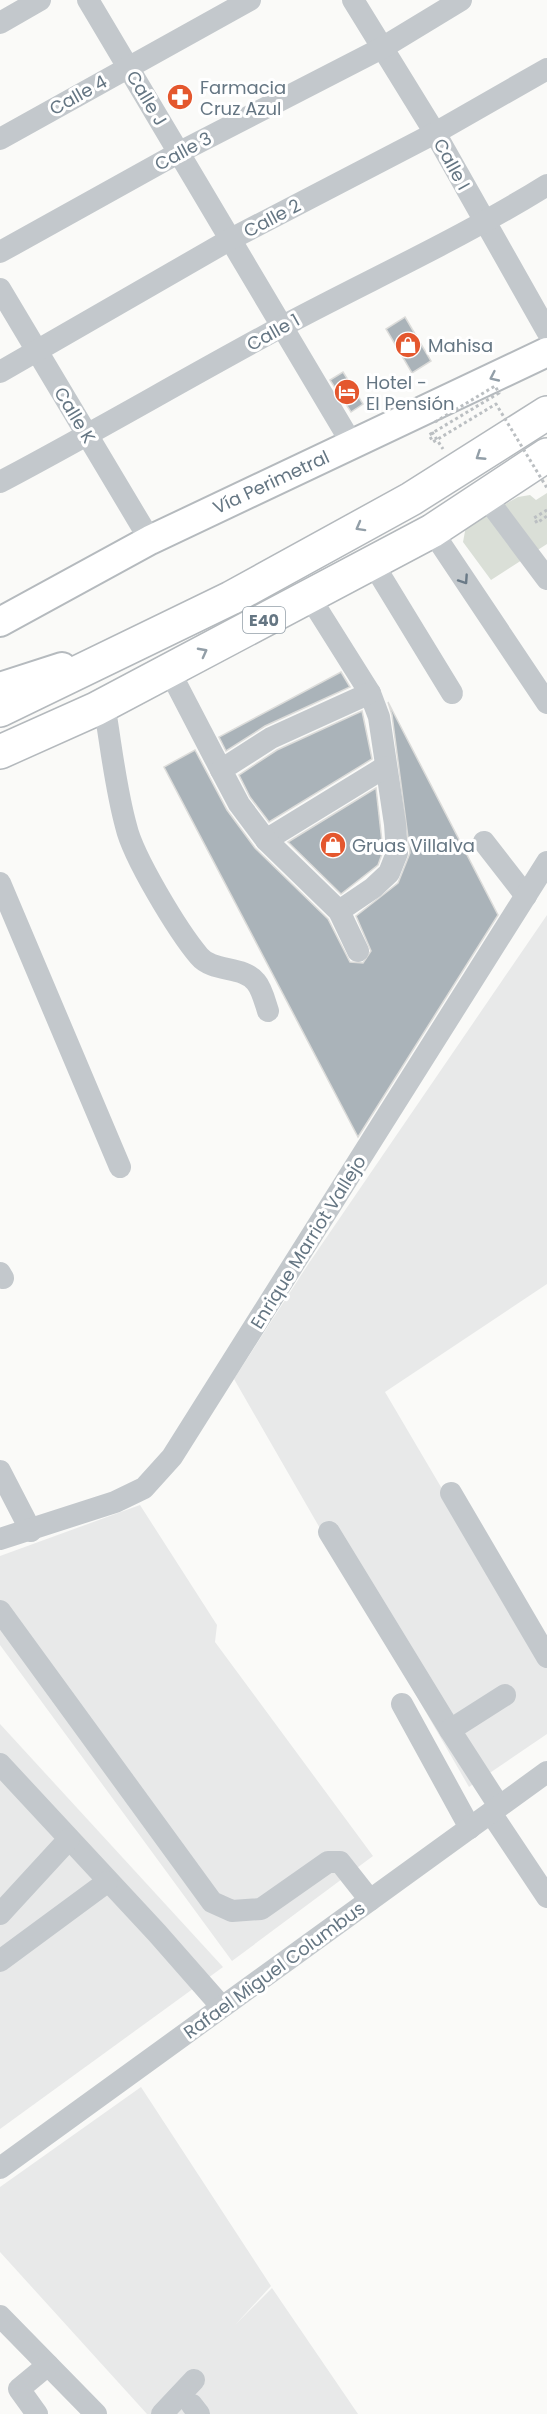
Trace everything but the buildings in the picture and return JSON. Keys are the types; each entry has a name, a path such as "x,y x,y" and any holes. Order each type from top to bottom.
{"highway":[{"name":"E40","path":"0,710 231,598 456,472 539,416"},
{"name":"E40","path":"0,752 100,707 432,531 547,455"}],"main road":[{"name":"Vía Perimetral","path":"0,622 150,540 352,444 428,417 547,352"},
{"path":"0,687 144,641"},
{"path":"0,770 100,707"}],"street":[{"path":"0,23 40,0"},
{"name":"Calle J","path":"88,0 352,444"},
{"name":"Calle 4","path":"0,139 250,0"},
{"name":"Calle I","path":"353,0 435,133 547,331"},
{"name":"Calle 3","path":"0,252 180,152 382,48 461,0"},
{"name":"Calle 2","path":"0,372 231,239 435,133 547,69"},
{"name":"Calle 1","path":"0,482 283,326 485,223 547,185"},
{"name":"Calle K","path":"0,290 150,540"},
{"path":"485,496 547,579"},
{"path":"432,531 547,703"},
{"path":"372,562 452,693"},
{"path":"309,596 370,693 379,717 395,824 397,854 389,873 373,888 339,910"},
{"path":"169,670 239,804 266,840 339,910 358,951"},
{"path":"221,770 271,738 370,693"},
{"path":"100,707 126,826 133,847 183,935 199,957 207,964 246,975 255,981 268,1011"},
{"path":"266,840 385,767"},
{"path":"484,842 526,896"},
{"name":"Enrique Marriot Vallejo","path":"0,1539 31,1531 115,1502 144,1488 172,1457 547,862"},
{"path":"0,883 120,1167"},
{"path":"0,1471 31,1531"},
{"path":"451,1493 547,1657"},
{"path":"329,1532 450,1730 547,1897"},
{"path":"0,1611 212,1902 232,1911 261,1909 328,1862 340,1862 370,1900"},
{"path":"450,1730 505,1695"},
{"path":"402,1704 470,1828"},
{"path":"0,1764 107,1882 157,1933 222,2007"},
{"name":"Rafael Miguel Columbus","path":"0,2168 547,1772"},
{"path":"0,1914 69,1839"},
{"path":"0,1961 107,1882"},
{"path":"0,2316 96,2414"},
{"path":"37,2414 19,2389 48,2365"},
{"path":"162,2414 194,2380"}],"path":[{"path":"456,472 428,417 495,386 499,393 429,435 433,442 496,404 547,488"},
{"path":"547,510 534,518 537,522 547,516"}],"shaded area":[{"path":"547,493 547,544 491,580 463,542 466,526 518,497 530,495 536,500"},
{"path":"547,915 547,1284 385,1392 547,1667 547,1734 469,1787 234,1379 309,1263"},
{"path":"140,1505 217,1625 215,1642 373,1856 232,1961 0,1645 0,1556"},
{"path":"0,1724 223,1967 0,2129"},
{"path":"141,2087 271,2286 235,2325 272,2288 358,2414 147,2414 0,2252 0,2187"}],"place":[{"name":"Farmacia Cruz Azul","path":"180,97"},
{"name":"Mahisa","path":"408,345"},
{"name":"Hotel - El Pensión","path":"347,392"},
{"name":"Gruas Villalva","path":"333,845"}]}
